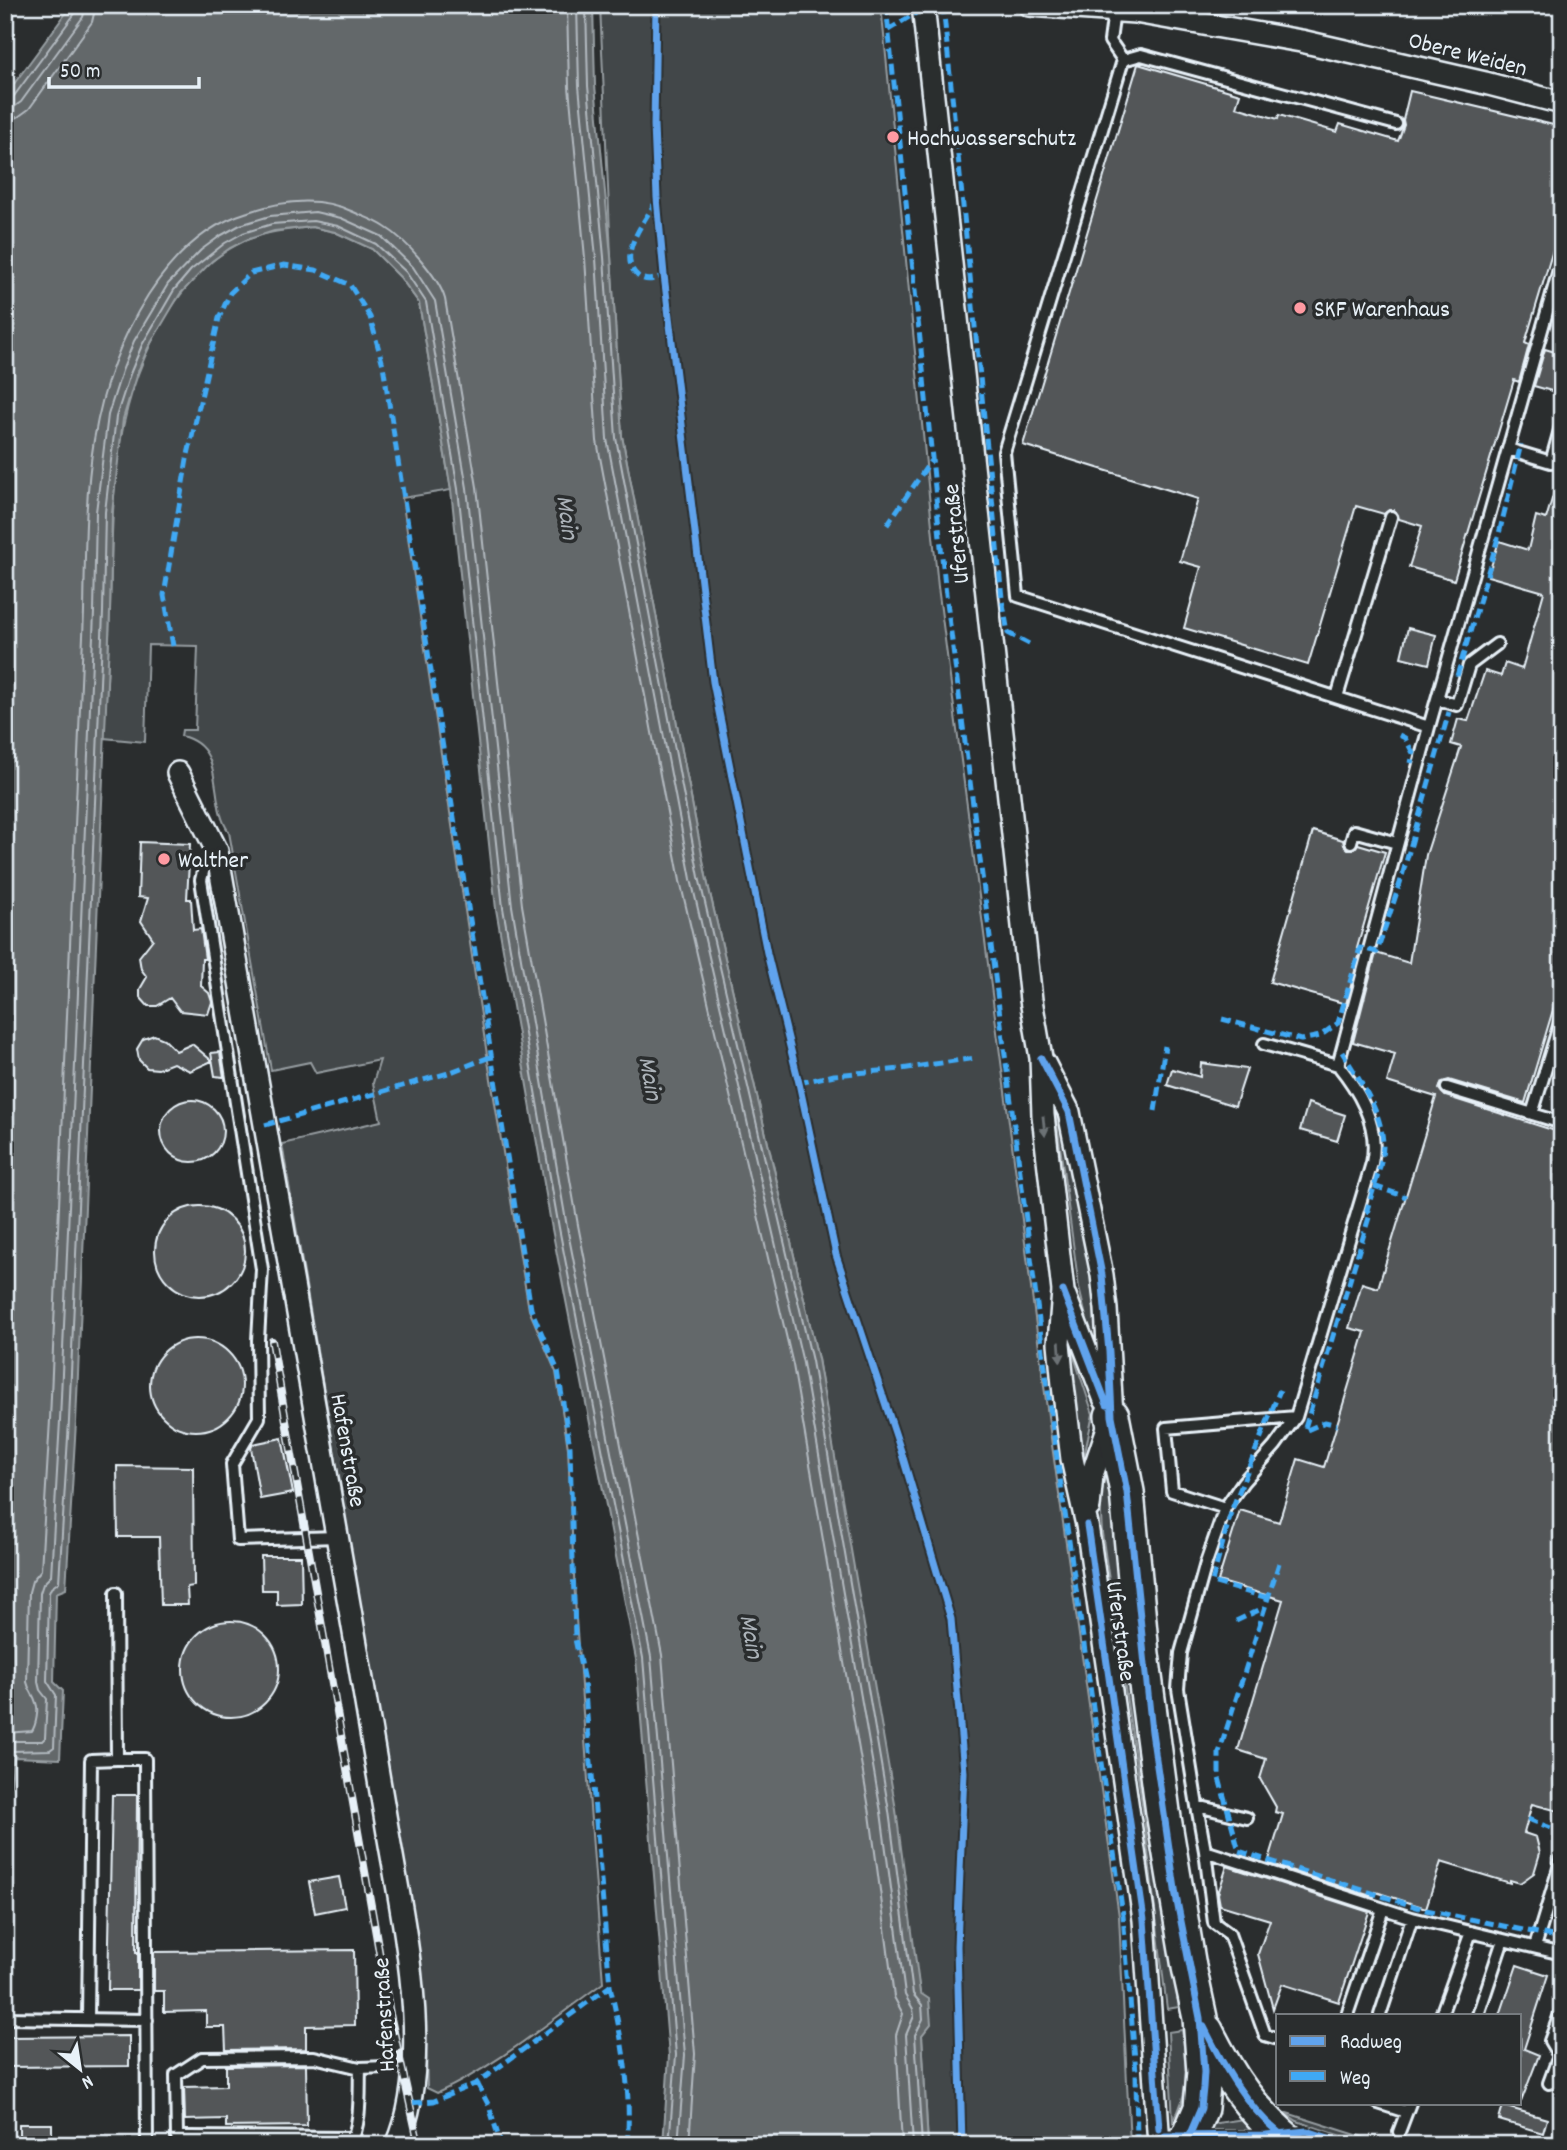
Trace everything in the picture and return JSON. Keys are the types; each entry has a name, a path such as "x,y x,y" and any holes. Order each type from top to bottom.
{"main road":[{"path":"1112,1416 1127,1492 1142,1654 1163,1812 1200,2018 1205,2072 1201,2108 1189,2136 1181,2145"},
{"path":"1200,2018 1239,2090 1256,2112 1293,2145"}],"street":[{"name":"Uferstraße","path":"923,5 1031,999 1041,1058 1043,1115 1063,1291 1059,1343 1062,1371 1072,1459 1087,1525 1144,1920 1159,2145"},
{"name":"Obere Weiden","path":"1029,5 1135,12 1301,41 1562,103"},
{"name":"Hafenstraße","path":"178,773 217,851 338,1536 407,1952 414,2006 413,2066 409,2103 397,2145"},
{"name":"Uferstraße","path":"1041,1058 1069,1112 1102,1275 1110,1352 1112,1416 1092,1475 1087,1525"},
{"name":"Uferstraße","path":"1063,1291 1112,1416"}],"lane":[{"path":"1114,11 1110,41 1123,60"},
{"path":"1123,60 1141,55 1396,124"},
{"path":"1123,60 1004,452 1018,596 1429,727"},
{"path":"1338,1065 1429,727 1562,259"},
{"path":"1508,449 1551,462 1562,423"},
{"path":"1337,697 1391,517"},
{"path":"1437,699 1457,705 1469,666 1497,644"},
{"path":"1351,842 1354,831 1397,843"},
{"path":"217,851 205,864 201,880 262,1269 258,1340 260,1418 232,1464 238,1539 338,1536"},
{"path":"217,984 239,980"},
{"path":"1532,1114 1561,1020"},
{"path":"1264,1044 1338,1065 1363,1105 1374,1134 1376,1149 1296,1417 1225,1508 1206,1563 1178,1671 1178,1689 1214,1923 1229,1934 1265,2035 1276,2038"},
{"path":"1447,1088 1562,1123"},
{"path":"1225,1508 1172,1491 1166,1428 1296,1417"},
{"path":"116,1593 117,1759"},
{"path":"88,2018 90,1760 145,1759 147,2145"},
{"path":"1197,1806 1247,1818"},
{"path":"1205,1851 1412,1918 1562,1954"},
{"path":"1535,1947 1562,1858"},
{"path":"1347,2014 1383,1909"},
{"path":"1380,2014 1412,1918"},
{"path":"1441,2014 1471,1932"},
{"path":"1478,2014 1503,1940"},
{"path":"1549,2083 1559,2056 1550,2041 1562,2009"},
{"path":"5,2018 147,2020"},
{"path":"360,2068 359,2110 351,2141 189,2141 177,2137 176,2075 202,2058 314,2057 360,2068 413,2066"},
{"path":"1384,2104 1408,2108 1399,2132"}],"shaded area":[{"path":"600,5 881,5 938,587 1050,1431 1119,1916 1130,2145 928,2145 922,2035 925,2007 920,1993 818,1359 706,876 622,436"},
{"path":"312,227 335,232 372,249 400,277 419,303 451,490 402,498 529,1310 556,1372 568,1448 576,1618 603,1983 481,2070 437,2093 427,2088 425,2015 408,1885 282,1144 381,1121 373,1083 380,1060 316,1073 310,1062 271,1070 229,832 219,806 211,763 196,742 181,736 182,730 195,730 198,646 148,645 145,742 104,738 114,495 118,457 134,384 168,313 183,291 210,262 232,247 261,235"},
{"path":"1059,1111 1090,1265 1097,1345 1090,1333 1079,1288 1056,1116"},
{"path":"1069,1342 1093,1414 1084,1457 1067,1346"},
{"path":"1108,1472 1152,1833 1179,2007 1167,2009 1143,1810 1102,1533 1101,1493"},
{"path":"1182,2030 1186,2065 1185,2088 1173,2121 1168,2032"},
{"path":"1285,2113 1388,2145 1367,2145 1297,2121"},
{"path":"1250,2118 1261,2130 1209,2130 1211,2124"}],"water":[{"name":"Main","path":"72,5 593,5 595,85 611,256 622,436 706,876 818,1359 896,1810 920,1993 929,1999 931,2024 922,2035 928,2145 663,2145 669,2056 636,1659 552,1229 496,909 451,490 419,303 400,277 372,249 335,232 312,227 274,231 246,240 212,261 180,294 148,348 123,419 112,513 76,1422 66,1589 56,1593 54,1682 63,1691 60,1759 14,1757 10,1792 5,1792 5,96"}],"building":[{"name":"SKF Warenhaus","path":"1138,64 1240,94 1236,107 1278,119 1279,115 1337,132 1340,124 1398,141 1404,125 1410,91 1562,127 1562,220 1525,343 1529,345 1519,382 1514,380 1454,580 1409,567 1422,526 1399,519 1394,510 1384,514 1356,506 1308,665 1184,628 1201,567 1180,561 1198,499 1023,445"},
{"path":"1545,349 1562,354 1562,394 1534,386"},
{"path":"1558,479 1562,480 1562,980 1525,1103 1449,1080 1442,1082 1439,1089 1445,1096 1562,1133 1562,1812 1532,1804 1524,1833 1536,1837 1540,1853 1534,1873 1520,1883 1510,1880 1510,1883 1441,1862 1426,1908 1376,1892 1374,1897 1268,1863 1283,1814 1275,1812 1276,1807 1260,1779 1266,1759 1238,1750 1283,1600 1218,1581 1240,1510 1279,1522 1298,1459 1324,1467 1365,1332 1349,1328 1362,1283 1378,1288 1436,1097 1387,1082 1395,1054 1353,1042 1376,953 1409,963 1426,855 1461,747 1451,744 1458,719 1468,721 1485,671 1501,676 1505,663 1522,669 1544,592 1488,576 1499,541 1528,550 1536,516 1546,519"},
{"path":"1408,628 1436,635 1429,664 1401,657"},
{"path":"1313,831 1343,840 1348,849 1354,849 1358,844 1385,852 1357,948 1361,949 1346,1004 1270,982"},
{"path":"140,842 190,844 187,899 191,899 193,930 201,929 205,959 202,959 201,986 209,993 212,1002 208,1014 180,1011 170,998 157,1006 148,1006 140,997 140,989 147,977 141,969 139,957 153,939 141,921 148,898 138,897"},
{"path":"154,1035 164,1039 176,1051 192,1044 212,1061 190,1071 173,1063 158,1069 147,1068 139,1060 137,1049 143,1039"},
{"path":"220,1052 224,1077 215,1076 211,1053"},
{"path":"1201,1063 1247,1069 1235,1106 1167,1085 1172,1069 1200,1077"},
{"path":"192,1100 214,1109 223,1131 214,1153 192,1162 170,1153 161,1131 170,1109"},
{"path":"1308,1103 1345,1115 1337,1141 1300,1130"},
{"path":"191,1206 209,1206 225,1213 238,1226 245,1242 245,1260 238,1276 225,1289 209,1296 191,1296 175,1289 162,1276 155,1260 155,1242 162,1226 175,1213"},
{"path":"196,1339 214,1342 229,1352 239,1367 242,1385 239,1403 229,1418 214,1428 196,1431 178,1428 163,1418 153,1403 150,1385 153,1367 163,1352 178,1342"},
{"path":"282,1438 293,1493 260,1499 251,1448 253,1444"},
{"path":"117,1466 193,1467 194,1586 187,1587 188,1605 161,1605 159,1537 118,1537"},
{"path":"261,1556 301,1556 302,1604 277,1605 277,1590 262,1590"},
{"path":"231,1621 250,1624 265,1635 276,1650 279,1669 276,1688 265,1703 250,1714 231,1717 212,1714 197,1703 186,1688 183,1669 186,1650 197,1635 212,1624"},
{"path":"112,1795 137,1795 138,1990 108,1990"},
{"path":"1227,1866 1369,1912 1339,2002 1282,1984 1273,2009 1258,1954 1270,1920 1220,1905 1218,1894"},
{"path":"339,1877 345,1907 315,1913 309,1882"},
{"path":"354,1950 355,2025 306,2026 306,2049 226,2050 225,2027 206,2027 206,2011 164,2012 164,1991 154,1991 154,1952"},
{"path":"1517,1965 1548,1975 1524,2049 1539,2055 1522,2099 1522,2014 1500,2014"},
{"path":"129,2036 129,2066 5,2067 5,2037"},
{"path":"306,2065 307,2126 226,2127 226,2119 185,2120 184,2087 226,2086 226,2066"},
{"path":"1503,2106 1547,2119 1543,2133 1499,2120"},
{"path":"19,2124 52,2124 52,2145 19,2145"}],"railway":[{"path":"272,1341 390,2014 419,2145"}],"marked path":[{"path":"886,5 945,586 1053,1430 1123,1915 1136,2072 1137,2145"},
{"path":"943,5 1002,598 1008,633 1033,646"},
{"path":"888,30 924,8"},
{"path":"656,201 635,238 630,259 632,268 641,278 651,280 664,275"},
{"path":"173,646 164,595 187,459 219,318 230,293 251,273 284,265 316,270 350,285 370,317 383,365 531,1309 558,1371 570,1447 575,1639 584,1681 610,1986 477,2083 434,2101 409,2103"},
{"path":"1457,676 1498,538 1521,444"},
{"path":"887,525 932,459"},
{"path":"1222,1019 1301,1040 1320,1036 1338,1023 1360,948 1377,952 1400,883 1449,712"},
{"path":"1399,735 1405,738 1413,753 1411,763"},
{"path":"1155,1111 1165,1046"},
{"path":"1305,1428 1370,1214 1367,1210 1383,1146 1375,1109 1342,1052"},
{"path":"265,1125 448,1073 490,1057"},
{"path":"799,1083 834,1075 975,1058"},
{"path":"1374,1186 1406,1197"},
{"path":"1268,1598 1212,1582 1232,1509 1280,1390"},
{"path":"1307,1430 1325,1422 1337,1425"},
{"path":"1279,1563 1219,1753 1219,1778 1239,1851 1426,1910 1562,1938"},
{"path":"1236,1621 1265,1607"},
{"path":"1528,1819 1551,1828"},
{"path":"610,1986 625,2065 627,2145"},
{"path":"477,2083 489,2106 501,2145"}],"cycle path":[{"path":"656,5 654,125 657,198 713,682 767,953 799,1083 836,1255 901,1451 951,1619 964,1772 957,1946 962,2145"},
{"path":"1041,1058 1069,1112 1102,1275 1112,1416 1127,1492 1152,1732 1176,1896 1200,2018 1203,2088 1201,2108 1189,2136"},
{"path":"1063,1291 1107,1405"},
{"path":"1087,1525 1144,1920 1159,2129"},
{"path":"1204,2027 1236,2085 1256,2111 1280,2134"},
{"path":"1149,2145 1165,2136 1266,2135 1307,2131 1350,2145"}],"place":[{"name":"Hochwasserschutz","path":"893,137"},
{"name":"SKF Warenhaus","path":"1300,308"},
{"name":"Walther","path":"164,859"}]}
